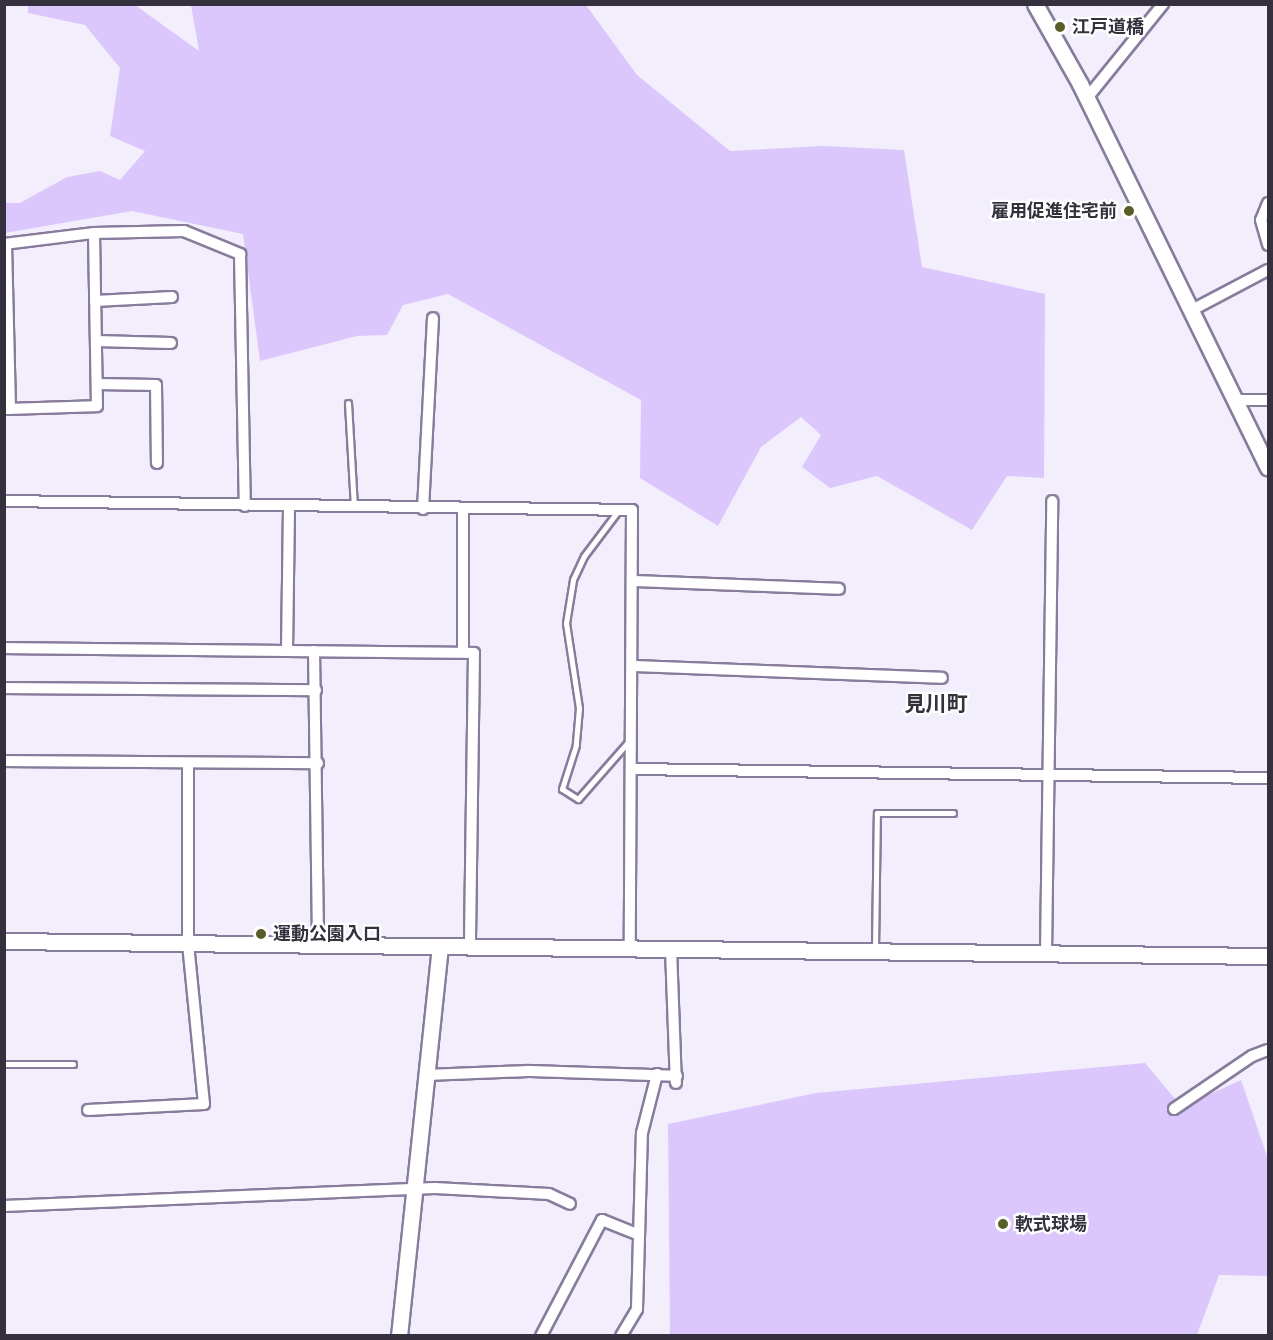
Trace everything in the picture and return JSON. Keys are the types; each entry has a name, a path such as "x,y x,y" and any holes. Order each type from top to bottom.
{"street":[{"path":"1035,4 1087,98 1269,467"},
{"path":"1087,98 1163,4"},
{"path":"1269,203 1261,220 1269,245"},
{"path":"94,233 97,406 7,409 5,244 94,233 184,231 240,254 245,506"},
{"path":"1192,310 1269,270"},
{"path":"95,301 172,297"},
{"path":"423,508 433,318"},
{"path":"96,341 171,343"},
{"path":"97,384 156,385 157,463"},
{"path":"1236,400 1269,400"},
{"path":"4,501 632,510 630,948"},
{"path":"1046,953 1046,774 1052,501"},
{"path":"287,651 289,506"},
{"path":"463,509 463,652"},
{"path":"633,581 839,589"},
{"path":"4,648 474,653 470,946"},
{"path":"314,651 318,763 318,945"},
{"path":"633,666 942,678"},
{"path":"4,688 316,690"},
{"path":"4,761 188,764 318,763"},
{"path":"88,1110 204,1104 188,943 188,764"},
{"path":"632,769 1269,778"},
{"path":"4,941 1269,956"},
{"path":"399,1335 440,946"},
{"path":"426,1075 528,1071 657,1074 676,1079 671,949"},
{"path":"1174,1109 1252,1056 1269,1050"},
{"path":"621,1335 637,1309 642,1133 657,1074"},
{"path":"4,1206 491,1189 549,1194 570,1204"},
{"path":"541,1335 602,1220 639,1235"}],"lane":[{"path":"348,403 354,507"},
{"path":"618,510 584,556 573,580 566,623 579,708 576,746 562,789 578,799 632,737"},
{"path":"875,951 877,813 953,813"},
{"path":"4,1064 74,1064"}],"shaded area":[{"path":"28,5 135,5 199,51 191,5 586,5 637,75 730,151 823,146 904,150 922,267 1045,294 1044,478 1007,476 972,530 877,476 830,488 802,467 821,435 801,417 761,447 718,526 640,478 641,400 448,294 403,305 387,335 357,336 260,361 243,234 132,211 5,233 5,203 20,203 67,177 100,171 120,180 145,151 110,136 120,68 85,25 28,13"},
{"path":"1145,1063 1185,1111 1197,1100 1241,1080 1268,1159 1268,1276 1219,1275 1197,1335 670,1335 668,1124 816,1093"}],"place":[{"name":"江戸道橋","path":"1060,27"},
{"name":"雇用促進住宅前","path":"1129,211"},
{"name":"運動公園入口","path":"261,934"},
{"name":"軟式球場","path":"1003,1224"}],"district":[{"name":"見川町","path":"936,704"}]}
